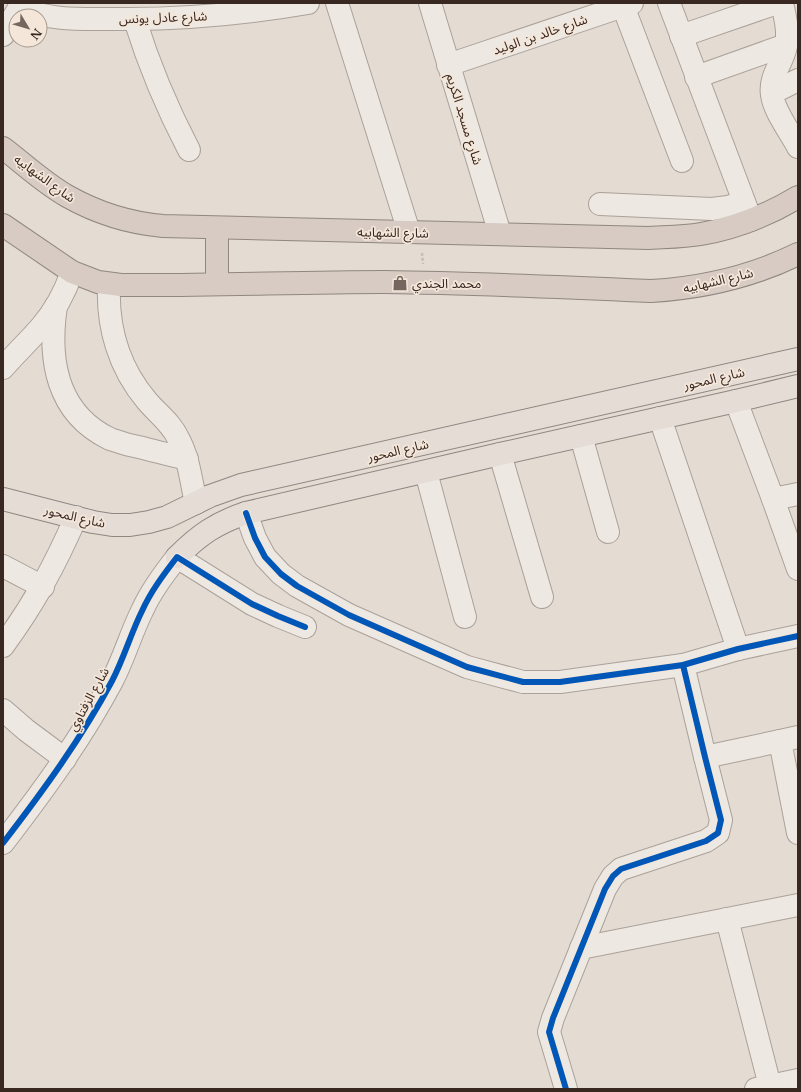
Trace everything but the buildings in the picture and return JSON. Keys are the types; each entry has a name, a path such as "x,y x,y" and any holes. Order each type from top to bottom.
{"highway":[{"name":"شارع الشهابيه","path":"3,148 66,196 83,205 122,219 152,225 414,233 649,238 675,237 707,233 726,228 747,211 769,213 798,197"},
{"name":"شارع الشهابيه","path":"3,225 72,272 89,279 109,284 127,285 426,283 511,284 651,291 673,290 741,277 798,254"},
{"path":"217,228 217,284"}],"main road":[{"name":"شارع المحور","path":"3,499 112,525 130,525 149,522 167,517 216,494 241,485 798,359"},
{"name":"شارع المحور","path":"177,557 188,545 215,526 246,513 798,386"},
{"path":"415,446 423,472"}],"street":[{"path":"337,3 414,233"},
{"name":"شارع مسجد الكريم","path":"430,3 500,234"},
{"path":"669,3 747,211"},
{"path":"681,36 777,3"},
{"path":"782,3 787,29 786,45 781,61 774,74 771,87 775,106 798,147"},
{"name":"شارع عادل يونس","path":"21,6 37,14 66,19 135,20 179,10 224,15 296,4"},
{"path":"628,4 682,161"},
{"name":"شارع خالد بن الوليد","path":"448,65 628,4"},
{"path":"3,35 21,6"},
{"path":"135,20 158,86 172,118 189,150"},
{"path":"696,77 786,45"},
{"path":"772,94 798,80"},
{"path":"600,204 707,209 728,207 747,211"},
{"path":"3,368 42,326 63,295 72,272"},
{"path":"109,284 108,296 110,321 120,357 131,380 138,390 171,426 178,436 187,459 196,503"},
{"path":"56,306 53,337 56,368 60,384 65,395 80,417 99,433 117,441 187,459"},
{"path":"736,401 798,569"},
{"path":"660,418 738,649"},
{"path":"581,436 608,532"},
{"path":"500,454 542,597"},
{"path":"423,472 465,617"},
{"path":"773,499 798,494"},
{"path":"246,513 255,538 265,556 281,574 297,586 349,615 467,667 523,682 560,682 683,665 738,649 798,636"},
{"path":"3,646 22,620 42,587 55,564 76,517"},
{"path":"177,557 252,604 305,627"},
{"name":"شارع الزفتاوي","path":"3,843 13,820 42,793 94,713 113,679 142,611 152,592 177,557"},
{"path":"3,566 42,587"},
{"path":"566,1089 549,1032 553,1018 581,948 605,889 612,876 621,869 706,841 718,833 721,820 683,665"},
{"path":"3,710 26,730 65,759"},
{"path":"705,757 789,739 798,833"},
{"path":"581,948 798,905"},
{"path":"727,919 763,1088 798,1080"}],"path":[{"path":"414,233 426,283"}],"cycle path":[{"path":"246,513 255,538 265,557 281,574 297,586 349,615 467,667 523,682 560,682 683,665 738,649 798,636"},
{"path":"3,843 47,784 88,723 112,681 134,628 149,597 177,557 252,604 305,627"},
{"path":"566,1089 549,1032 553,1018 605,889 613,876 621,869 706,841 718,833 721,820 683,665"}],"place":[{"name":"محمد الجندي","path":"400,283"}]}
